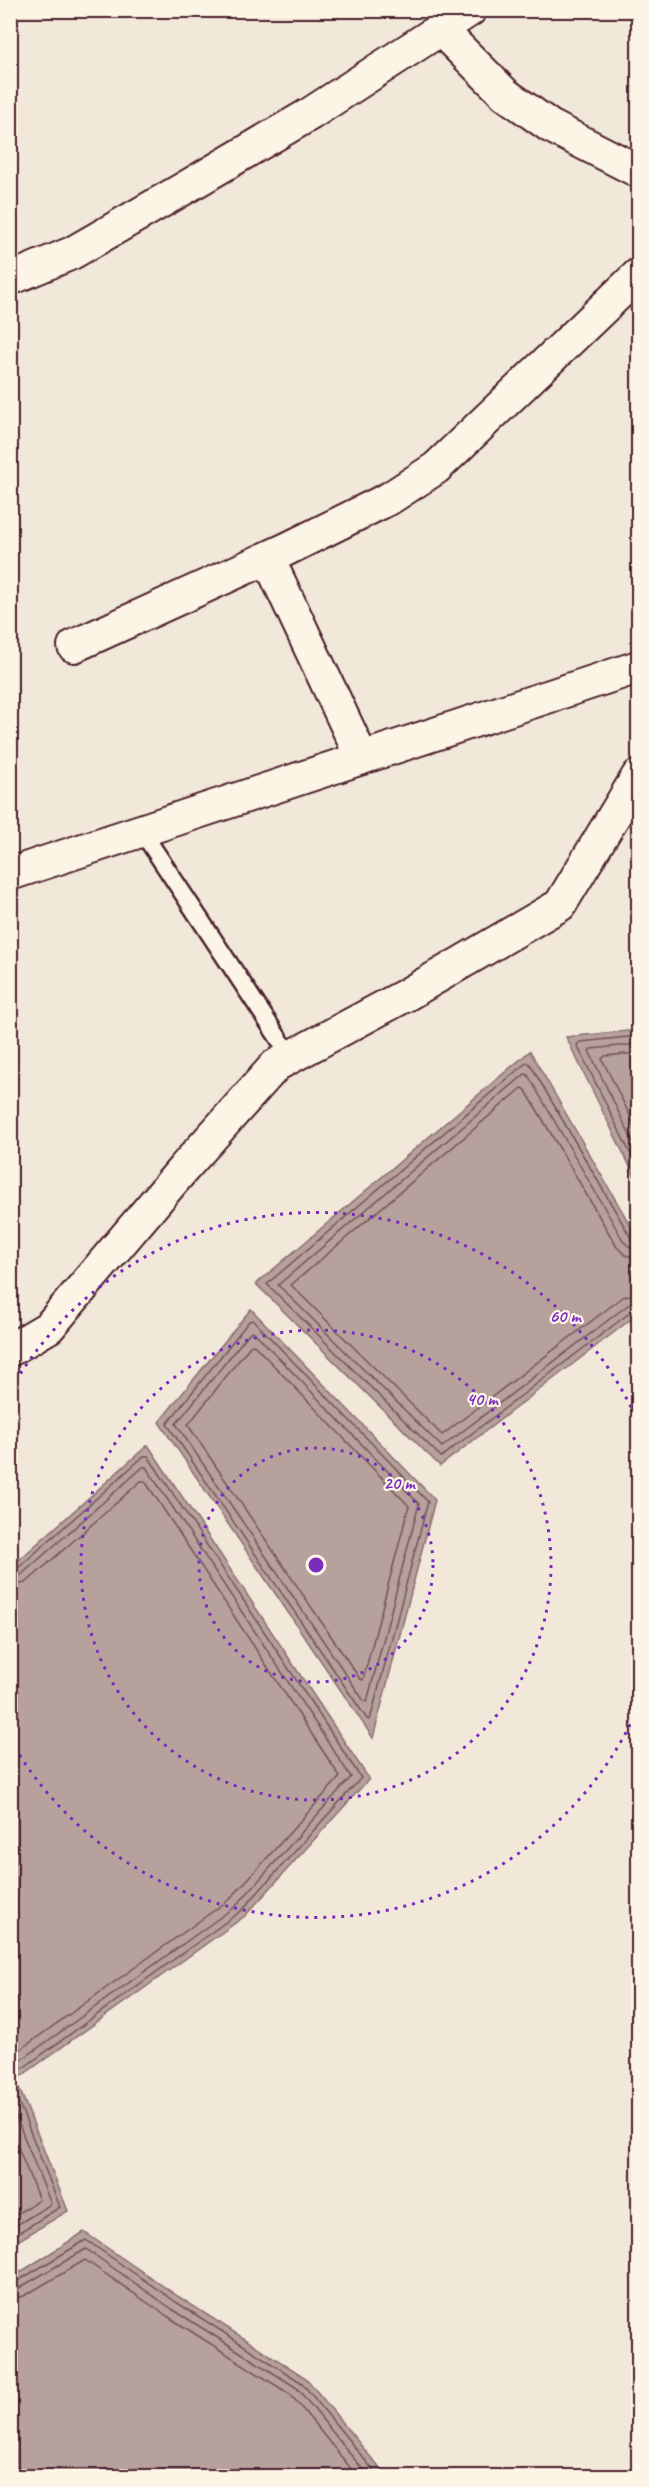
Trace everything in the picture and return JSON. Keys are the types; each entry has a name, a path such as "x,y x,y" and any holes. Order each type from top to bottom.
{"street":[{"path":"10,279 72,253 102,236 310,114 470,10"},
{"path":"440,29 505,94 550,126 639,171"},
{"path":"74,646 268,558 390,498 436,468 639,275"},
{"path":"268,558 362,758"},
{"path":"10,874 639,667"},
{"path":"10,1350 49,1327 184,1168 276,1065 406,995 560,905 639,776"}],"lane":[{"path":"141,830 291,1057"}],"water":[{"path":"638,1030 638,1183 566,1037"},
{"path":"530,1051 638,1239 638,1314 440,1466 256,1284"},
{"path":"251,1309 435,1500 373,1738 159,1422"},
{"path":"148,1445 369,1779 245,1916 16,2080 68,2211 11,2245 11,1567"},
{"path":"84,2232 179,2297 306,2378 386,2476 11,2476 11,2278"}]}
